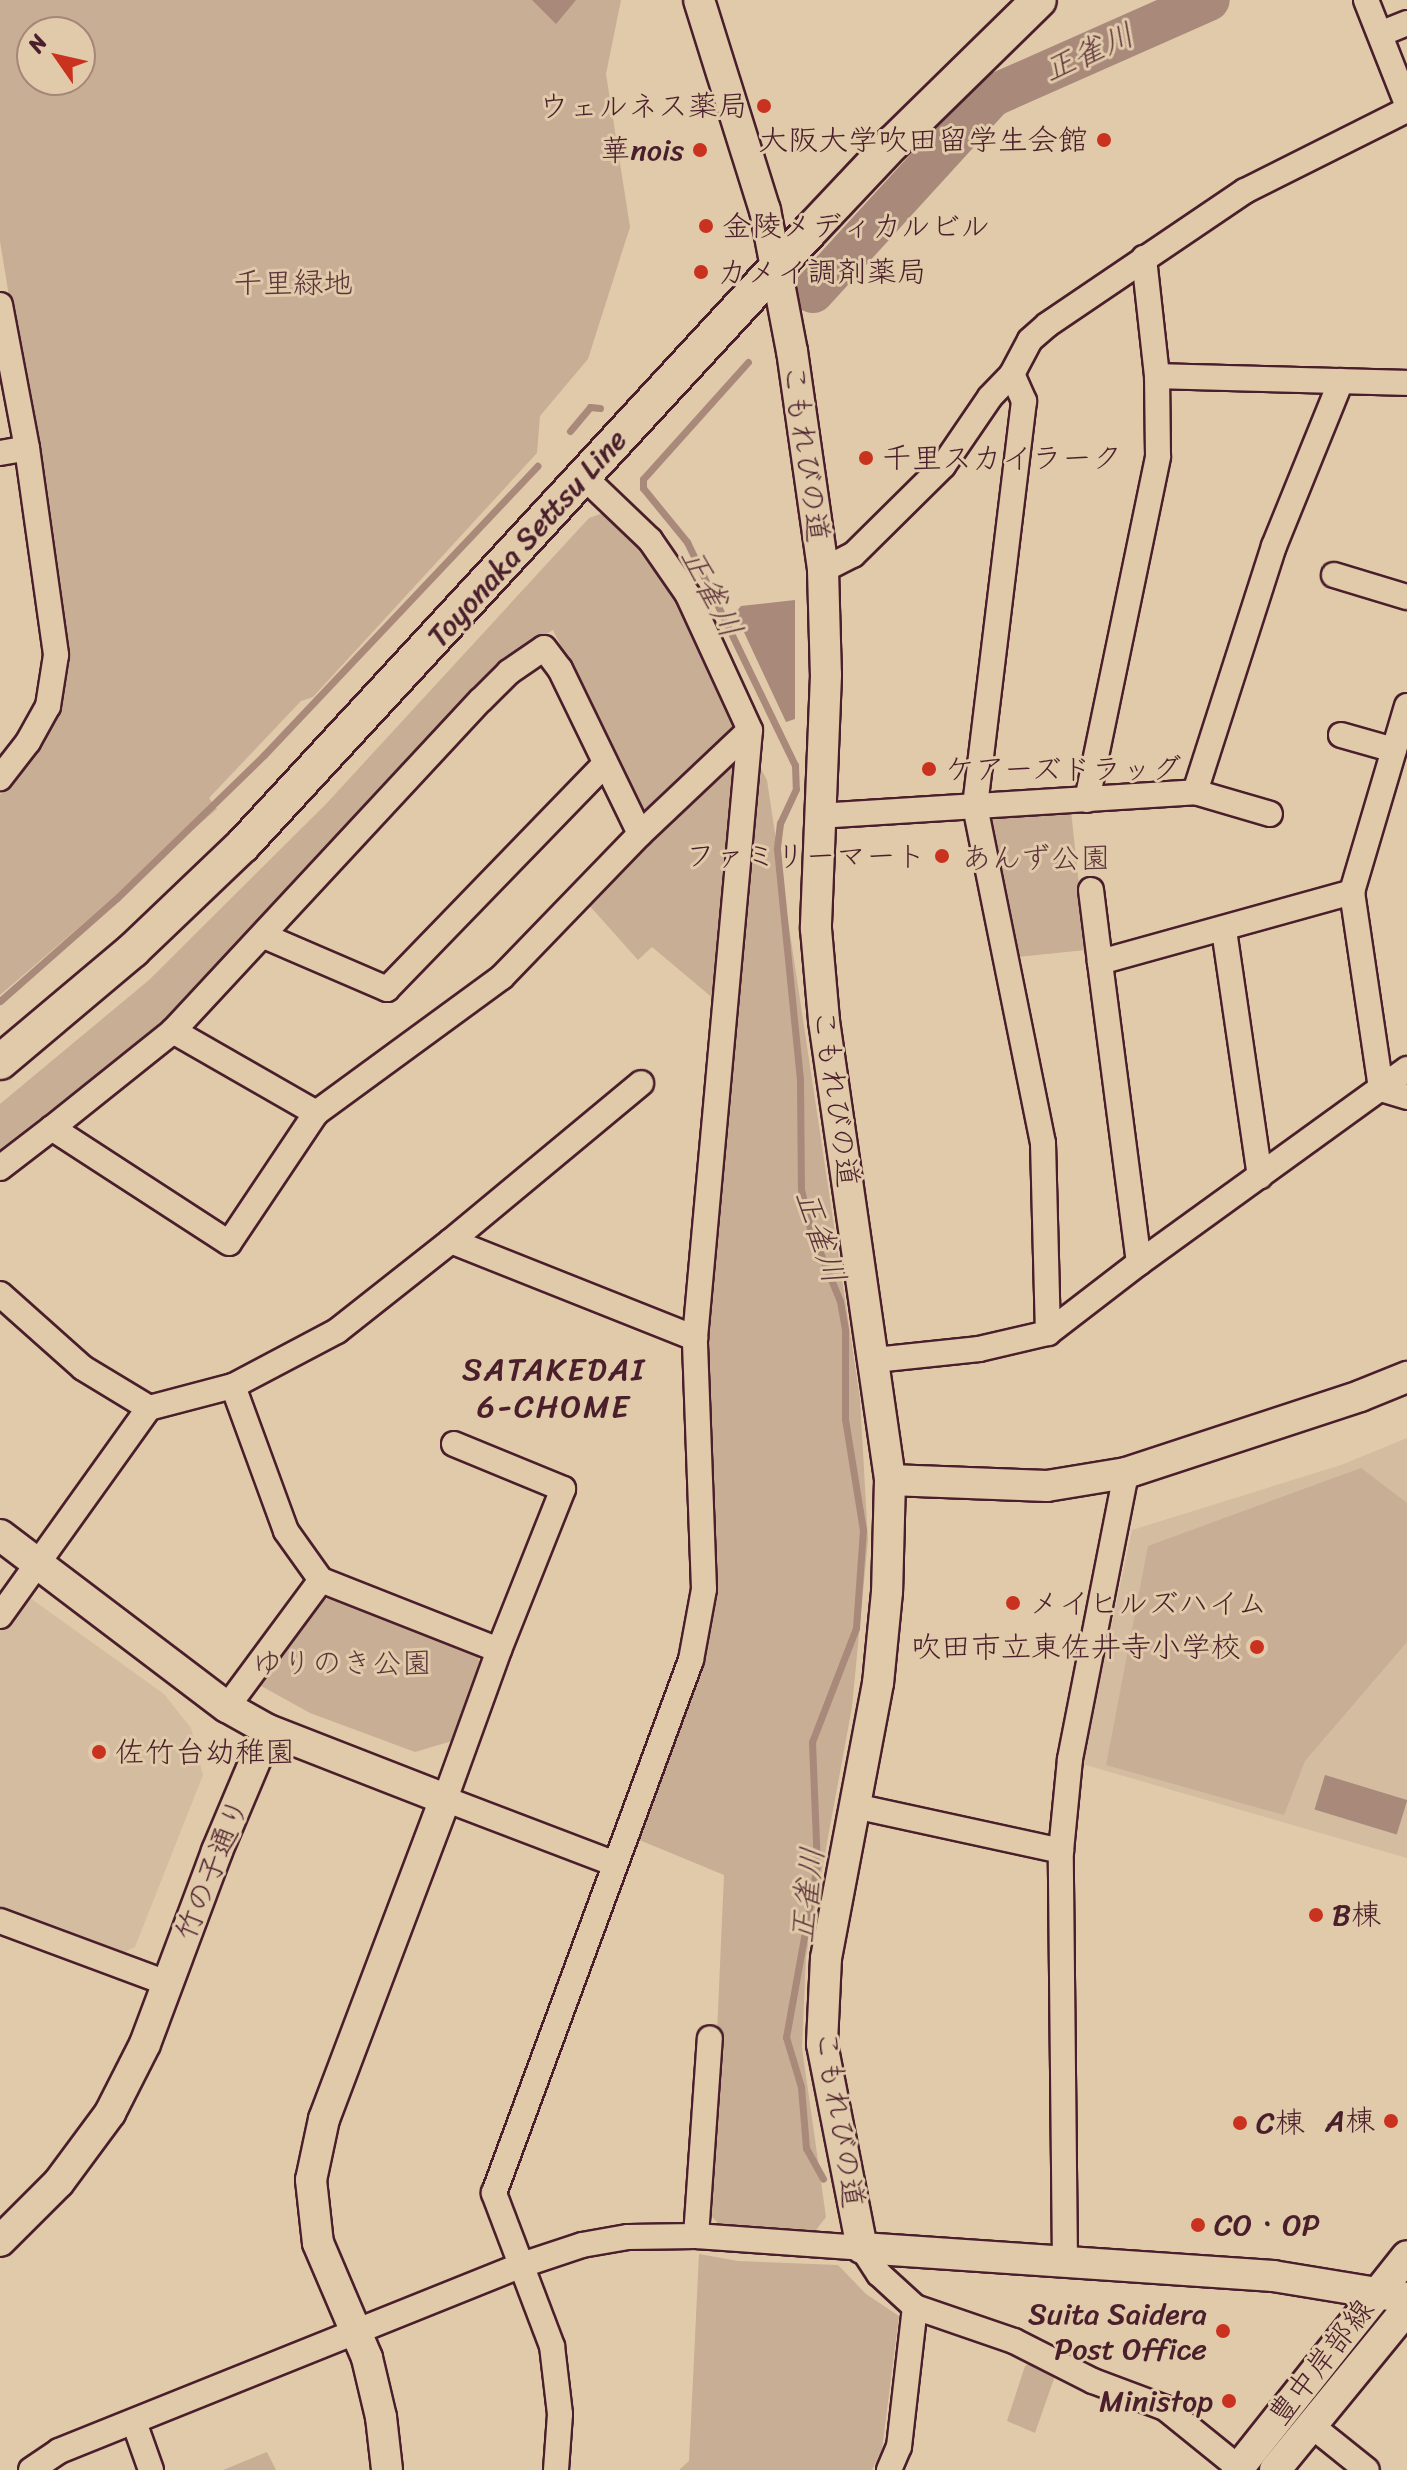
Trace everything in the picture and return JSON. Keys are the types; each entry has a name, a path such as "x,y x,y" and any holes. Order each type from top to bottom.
{"main road":[{"name":"Toyonaka Settsu Line","path":"0,1062 133,950 243,845 893,143 1039,0"}],"street":[{"name":"こもれびの道","path":"699,0 765,210 774,271 792,351 823,570 826,675 818,816 816,929 824,1021 890,1480 887,1592 878,1683 826,1958 822,2044 862,2248"},
{"path":"823,570 853,555 943,466 990,397 1012,374 1030,340 1047,325 1245,191 1407,107 1366,0"},
{"path":"1380,34 1407,23"},
{"path":"1087,800 1158,456 1157,376 1144,258"},
{"path":"0,305 27,448 56,655 48,706 28,742 0,778"},
{"path":"1012,374 1024,401 975,806 1043,1143 1048,1333"},
{"path":"1157,376 1407,383"},
{"path":"1195,792 1274,546 1341,381"},
{"path":"0,453 27,448"},
{"path":"556,2470 560,2414 552,2346 494,2193 613,1863 691,1660 704,1589 695,1338 750,730 688,595 650,540 583,476"},
{"path":"1334,575 1407,597"},
{"path":"0,1168 173,1031 481,700 509,672 544,648 560,669 640,834"},
{"path":"1381,1089 1352,892 1407,706"},
{"path":"52,1128 229,1243 316,1113 502,977 640,834 750,730"},
{"path":"1341,735 1394,750"},
{"path":"264,936 387,989 604,765"},
{"path":"818,816 1195,792 1270,814"},
{"path":"1091,890 1139,1263"},
{"path":"1100,962 1352,892"},
{"path":"1224,930 1260,1176"},
{"path":"173,1031 316,1113"},
{"path":"875,1360 979,1349 1048,1333 1139,1263 1407,1069"},
{"path":"0,1616 149,1408 233,1386 337,1331 641,1083"},
{"path":"1381,1089 1407,1097"},
{"path":"451,1241 695,1338"},
{"path":"0,1294 83,1368 149,1408"},
{"path":"890,1480 1047,1486 1126,1473 1360,1396 1407,1377"},
{"path":"233,1386 286,1531 321,1580 499,1650"},
{"path":"387,2470 381,2417 367,2358 318,2243 311,2180 324,2119 499,1650 563,1489 454,1444"},
{"path":"1065,2262 1061,1851 1070,1759 1126,1473"},
{"path":"0,1535 227,1707 268,1730 613,1863"},
{"path":"227,1707 321,1580"},
{"name":"竹の子通り","path":"0,2241 59,2182 110,2113 145,2044 268,1730"},
{"path":"855,1806 1061,1851"},
{"path":"0,1921 167,1983"},
{"path":"696,2236 710,2038"},
{"path":"31,2470 59,2451 522,2265 582,2245 628,2237 696,2236 1273,2276 1407,2298"},
{"path":"862,2248 879,2274 915,2307 1014,2341 1093,2381 1165,2408 1238,2469"},
{"name":"豊中岸部線","path":"1238,2469 1407,2256"},
{"path":"889,2470 899,2447 915,2307"},
{"name":"豊中岸部線","path":"1275,2470 1407,2309"},
{"path":"134,2422 151,2470"},
{"path":"1312,2426 1367,2470"}],"shaded area":[{"path":"532,0 576,0 556,24"},
{"path":"795,600 795,719 786,722 735,613 741,606"},
{"name":"吹田市立東佐井寺小学校","path":"1407,1438 1407,1858 1082,1764 1132,1530 1341,1465"},
{"name":"佐竹台幼稚園","path":"26,1595 164,1694 191,1728 203,1775 135,1947 118,1955 0,1910 0,1631"},
{"path":"1325,1775 1407,1800 1397,1835 1314,1809"}],"green space":[{"name":"千里緑地","path":"0,0 621,0 606,74 630,227 588,359 540,416 537,453 313,697 301,701 209,798 217,809 0,995 0,795 13,780 67,653 0,241"},
{"path":"603,513 649,551 677,592 732,717 767,780 860,1399 868,1540 852,1707 806,1957 802,2048 826,2217 813,2234 722,2228 709,2213 724,1875 637,1839 703,1663 716,1592 704,1339 733,1015 652,947 638,960 588,904 654,837 553,630 500,661 168,1020 0,1149 0,1104 149,980 326,804 589,518"},
{"name":"あんず公園","path":"1071,811 1086,950 1017,957 987,826 995,816"},
{"name":"吹田市立東佐井寺小学校","path":"1361,1468 1407,1503 1407,1642 1305,1761 1284,1815 1106,1765 1148,1546"},
{"name":"ゆりのき公園","path":"333,1597 477,1655 482,1669 455,1740 415,1752 310,1713 254,1682 314,1602"},
{"path":"699,2254 738,2261 838,2265 866,2294 899,2316 882,2449 872,2470 679,2470 689,2461"},
{"path":"1036,2360 1056,2373 1035,2433 1007,2421 1025,2366"},
{"path":"267,2452 276,2470 223,2470"}],"waterway":[{"name":"正雀川","path":"813,292 992,96 1209,0"},
{"name":"正雀川","path":"748,362 643,479 643,488 687,542 795,765 796,789 780,823 777,849 800,1080 801,1189 810,1228 840,1301 845,1330 845,1419 863,1530 856,1628 812,1742 817,1865 786,2037 801,2087 806,2148 823,2179"},
{"path":"570,431 590,407 600,408"},
{"path":"0,1001 117,898 264,755 537,466"}],"place":[{"name":"ウェルネス薬局","path":"764,106"},
{"name":"大阪大学吹田留学生会館","path":"1104,140"},
{"name":"華nois","path":"700,150"},
{"name":"金陵メディカルビル","path":"706,226"},
{"name":"カメイ調剤薬局","path":"701,272"},
{"name":"千里スカイラーク","path":"866,458"},
{"name":"ケアーズドラッグ","path":"929,769"},
{"name":"ファミリーマート","path":"942,856"},
{"name":"メイヒルズハイム","path":"1013,1603"},
{"name":"吹田市立東佐井寺小学校","path":"1257,1647"},
{"name":"佐竹台幼稚園","path":"99,1752"},
{"name":"B棟","path":"1316,1915"},
{"name":"A棟","path":"1391,2121"},
{"name":"C棟","path":"1240,2123"},
{"name":"CO・OP","path":"1198,2225"},
{"name":"Suita Saidera Post Office","path":"1223,2331"},
{"name":"Ministop","path":"1229,2401"}],"district":[{"name":"SATAKEDAI 6-CHOME","path":"554,1390"}]}
